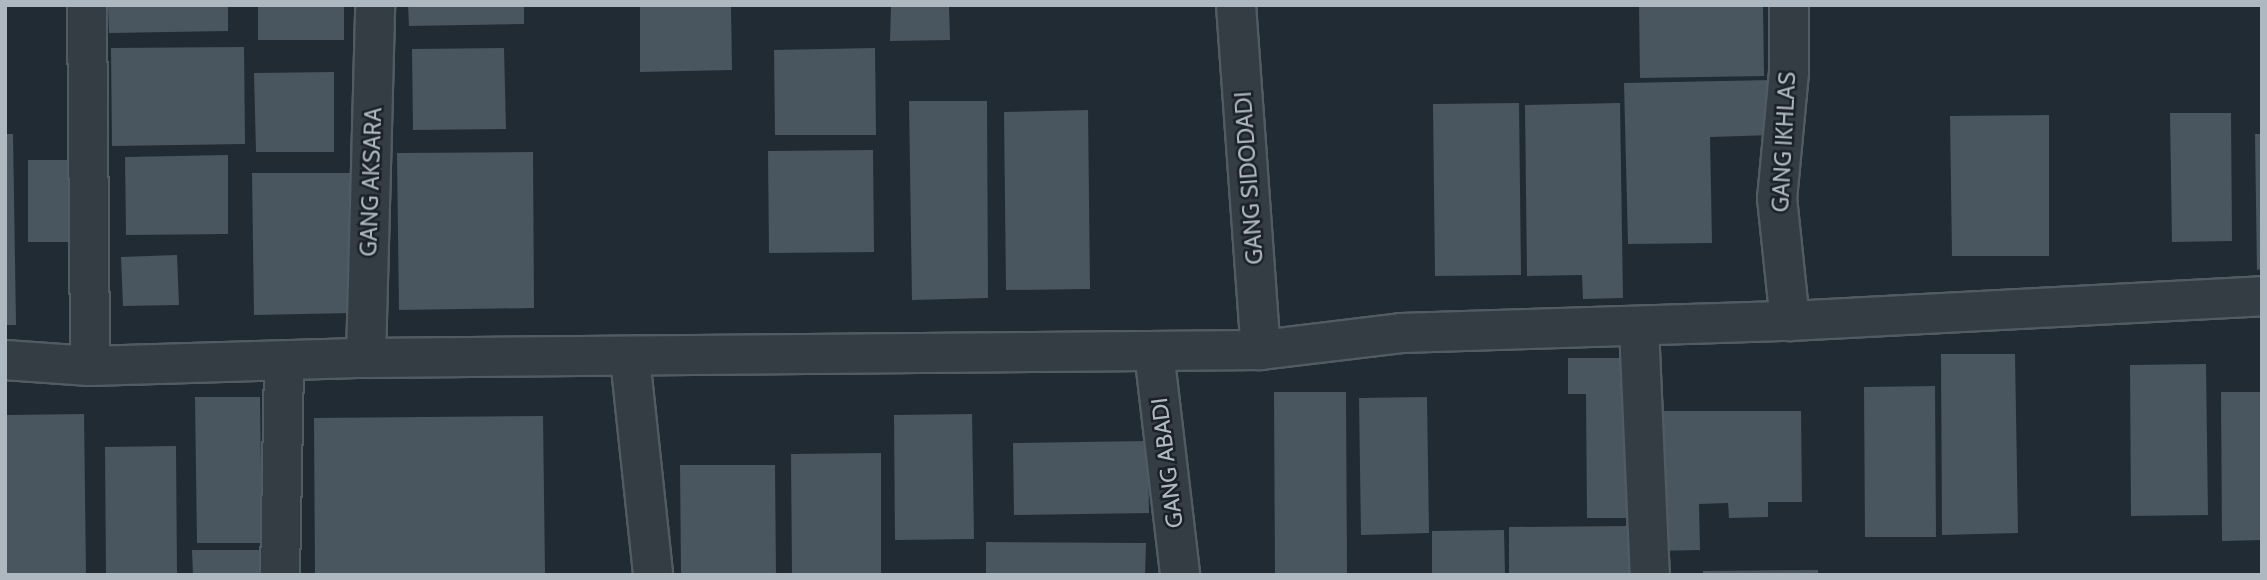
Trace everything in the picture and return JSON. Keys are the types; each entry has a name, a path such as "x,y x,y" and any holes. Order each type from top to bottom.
{"street":[{"path":"87,5 90,366"},
{"name":"GANG AKSARA","path":"366,358 376,5"},
{"name":"GANG SIDODADI","path":"1236,5 1261,350"},
{"name":"GANG IKHLAS","path":"1788,5 1789,72 1777,198 1790,321"},
{"path":"5,360 90,366 284,364 366,358 630,358 1261,350 1401,333 1790,321 2262,296"},
{"path":"1639,327 1650,575"},
{"name":"GANG ABADI","path":"1154,352 1180,575"},
{"path":"630,358 653,575"},
{"path":"280,575 284,364"}],"building":[{"path":"108,5 228,5 228,31 109,33"},
{"path":"258,5 344,5 344,40 258,40"},
{"path":"408,5 524,5 524,24 409,26"},
{"path":"640,5 731,5 732,70 640,72"},
{"path":"1639,5 1763,5 1764,76 1640,78"},
{"path":"949,6 950,40 890,41 891,7"},
{"path":"244,47 245,144 112,146 111,48"},
{"path":"504,48 506,129 413,130 412,49"},
{"path":"875,48 876,135 775,135 774,50"},
{"path":"334,72 334,152 256,152 254,73"},
{"path":"1772,80 1773,135 1710,137 1712,243 1628,244 1624,83"},
{"path":"909,101 987,101 988,298 912,300"},
{"path":"1519,103 1521,275 1435,276 1433,104"},
{"path":"1620,103 1623,298 1583,299 1582,275 1527,276 1525,105"},
{"path":"1088,110 1090,289 1006,290 1004,112"},
{"path":"2170,113 2231,113 2232,241 2172,242"},
{"path":"2049,115 2049,256 1952,256 1950,116"},
{"path":"5,134 13,134 16,325 5,325"},
{"path":"2255,134 2262,134 2262,269 2257,270"},
{"path":"873,150 874,252 769,253 768,151"},
{"path":"533,152 534,308 399,310 397,153"},
{"path":"228,155 228,234 126,235 125,157"},
{"path":"28,160 77,160 79,242 28,242"},
{"path":"252,173 350,173 352,313 254,315"},
{"path":"177,255 179,305 123,306 121,257"},
{"path":"1941,354 2015,354 2018,533 1942,535"},
{"path":"1568,358 1629,358 1630,518 1587,518 1586,394 1568,394"},
{"path":"2206,364 2208,515 2131,516 2130,365"},
{"path":"1935,386 1936,537 1865,537 1864,387"},
{"path":"1274,392 1346,392 1347,575 1275,575"},
{"path":"2221,392 2262,392 2262,540 2222,541"},
{"path":"195,397 260,397 262,543 197,543"},
{"path":"1427,397 1429,533 1361,535 1359,398"},
{"path":"1652,411 1801,411 1802,502 1768,502 1768,517 1729,518 1728,503 1699,504 1700,550 1653,551"},
{"path":"84,414 86,575 5,575 5,415"},
{"path":"972,414 974,539 895,540 894,415"},
{"path":"543,416 545,575 315,575 314,418"},
{"path":"1148,441 1149,513 1014,515 1013,443"},
{"path":"176,446 177,575 106,575 105,447"},
{"path":"881,453 881,575 792,575 791,454"},
{"path":"680,465 775,465 776,575 681,575"},
{"path":"1629,526 1629,575 1509,575 1509,527"},
{"path":"1504,530 1505,575 1432,575 1432,531"},
{"path":"986,542 1146,543 1145,575 986,575"},
{"path":"192,550 265,550 266,575 193,575"},
{"path":"1818,570 1818,575 1703,575 1703,571"}]}
